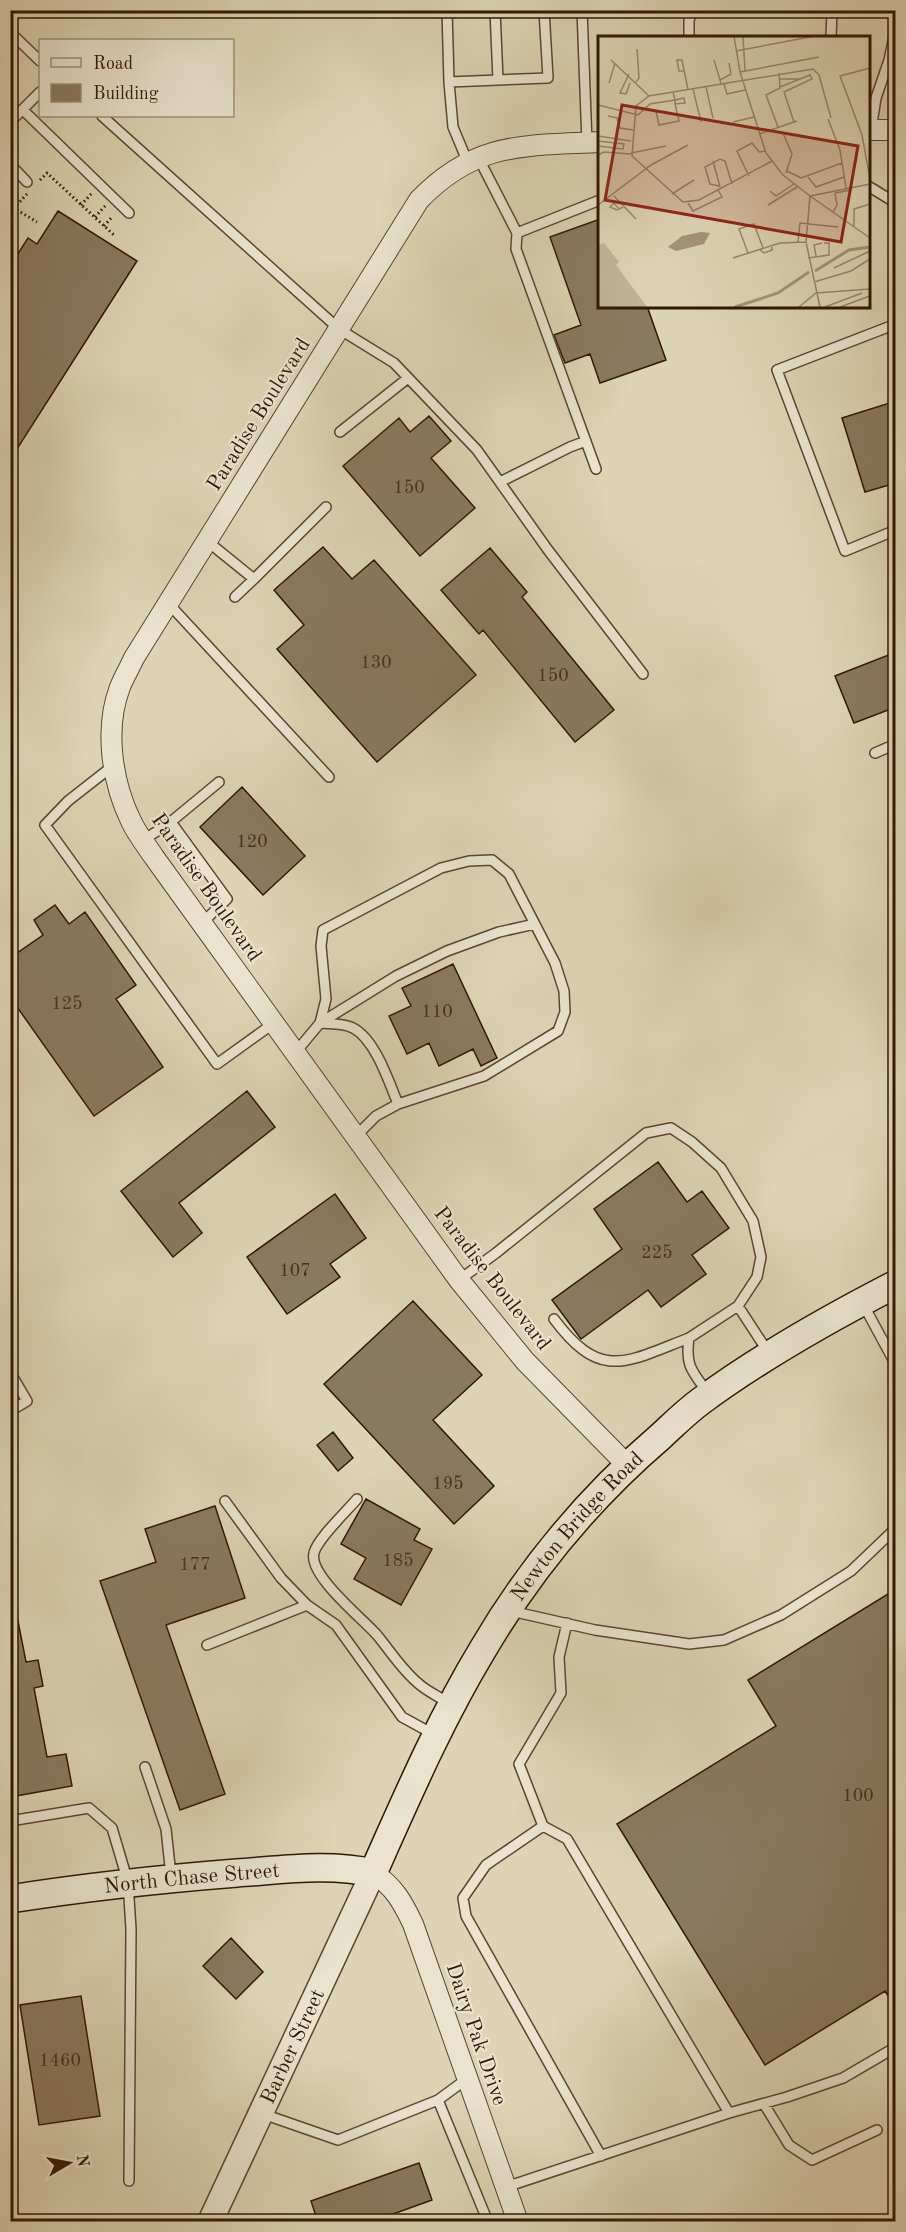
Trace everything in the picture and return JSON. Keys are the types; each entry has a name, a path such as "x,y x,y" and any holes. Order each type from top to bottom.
{"main road":[{"name":"Newton Bridge Road","path":"373,1873 452,1705 483,1648 574,1521 627,1465 710,1395 769,1354 896,1284"},
{"name":"North Chase Street","path":"10,1899 171,1878 332,1868 373,1873"}],"street":[{"path":"870,130 896,130"},
{"name":"Paradise Boulevard","path":"593,142 522,146 497,150 450,172 419,200 134,658 120,688 112,720 114,765 118,788 132,823 143,840 459,1280 525,1361 627,1465"},
{"name":"Dairy Pak Drive","path":"373,1873 387,1881 396,1892 413,1924 518,2222"},
{"name":"Barber Street","path":"210,2222 373,1873"}],"lane":[{"path":"447,10 453,127 517,233 516,249 596,469"},
{"path":"495,10 498,80"},
{"path":"449,82 548,78 544,10"},
{"path":"582,10 593,142"},
{"path":"689,36 688,20 693,10"},
{"path":"831,36 832,10"},
{"path":"870,130 876,98 889,60 896,27"},
{"path":"10,32 39,59"},
{"path":"10,122 39,93"},
{"path":"23,110 129,213"},
{"path":"103,117 339,329 394,363 477,450 642,674"},
{"path":"10,164 29,186"},
{"path":"870,187 896,203"},
{"path":"517,233 598,201"},
{"path":"896,324 777,370 845,551 896,530"},
{"path":"340,432 408,378"},
{"path":"500,482 586,441"},
{"path":"235,597 326,507"},
{"path":"207,541 254,579"},
{"path":"168,603 329,777"},
{"path":"875,753 896,744"},
{"path":"114,765 68,801 45,825 217,1064 274,1023"},
{"path":"143,840 171,822 219,782"},
{"path":"171,822 227,900 202,923"},
{"path":"320,1023 326,999 321,946 323,930 441,868 469,861 492,860 509,874 555,963 564,991 565,1012 558,1031 484,1076 398,1104 376,1116 356,1136"},
{"path":"295,1053 320,1023 396,976 447,951 499,932 535,924"},
{"path":"320,1023 352,1027 361,1034 378,1055 398,1104"},
{"path":"459,1280 646,1133 671,1128 692,1142 721,1168 753,1221 761,1257 757,1277 738,1306 690,1338 620,1362 596,1359 568,1338 554,1319"},
{"path":"862,1302 896,1365"},
{"path":"738,1306 769,1354"},
{"path":"690,1338 687,1357 693,1373 710,1395"},
{"path":"10,1372 27,1401 10,1411"},
{"path":"357,1499 325,1535 314,1553 314,1564 330,1589 377,1636 395,1661 420,1685 452,1705"},
{"path":"225,1502 281,1578 307,1605 336,1625 402,1717 437,1736"},
{"path":"508,1611 689,1644 724,1640 781,1615 851,1571 896,1527"},
{"path":"207,1645 307,1605"},
{"path":"567,1623 559,1657 561,1694 519,1764 543,1826 567,1839 729,2113"},
{"path":"146,1767 166,1828 171,1878"},
{"path":"10,1821 89,1808 112,1828 128,1882 131,1929 129,2181"},
{"path":"543,1826 486,1865 463,1898 466,1916 601,2156"},
{"path":"506,2187 843,2078 896,2047"},
{"path":"261,2113 338,2140 438,2100 468,2078"},
{"path":"438,2100 488,2222"},
{"path":"764,2104 789,2145 812,2160 877,2130"}],"path":[{"path":"39,182 47,173 115,236"},
{"path":"29,186 14,208 38,222"}],"building":[{"path":"58,211 137,261 10,460 10,266 28,238 37,244"},
{"path":"598,220 598,308 648,308 666,360 600,383 590,354 565,363 554,335 581,325 550,237"},
{"path":"896,401 896,483 865,492 842,418"},
{"path":"429,416 451,441 431,458 475,508 420,556 343,466 399,418 410,432"},
{"path":"323,547 352,579 374,560 476,675 377,762 277,649 304,625 274,590"},
{"path":"490,548 527,592 522,597 614,710 575,742 483,630 479,634 441,590"},
{"path":"896,652 896,707 854,723 835,676"},
{"path":"242,787 305,856 263,895 200,827"},
{"path":"55,905 69,924 85,912 136,985 116,999 163,1067 94,1116 10,997 10,958 43,935 34,920"},
{"path":"453,964 497,1058 481,1066 473,1049 439,1066 429,1043 407,1054 389,1016 411,1006 402,988"},
{"path":"247,1091 275,1127 179,1203 202,1233 173,1257 121,1191"},
{"path":"658,1162 687,1202 702,1191 729,1228 692,1255 706,1274 661,1307 648,1290 581,1339 552,1300 622,1249 594,1209"},
{"path":"335,1194 366,1238 330,1264 340,1277 287,1314 247,1257"},
{"path":"413,1301 482,1375 433,1420 494,1486 454,1524 324,1384"},
{"path":"333,1432 353,1458 338,1471 317,1445"},
{"path":"366,1499 420,1529 414,1540 432,1549 401,1605 354,1579 366,1558 341,1544"},
{"path":"215,1506 245,1598 166,1625 225,1794 180,1810 100,1581 156,1562 145,1529"},
{"path":"896,1589 896,2008 885,1991 765,2065 617,1824 776,1726 748,1680"},
{"path":"17,1616 26,1662 38,1660 43,1686 34,1688 47,1757 66,1754 72,1786 10,1797 10,1617"},
{"path":"231,1938 263,1972 236,1999 203,1966"},
{"path":"81,1996 100,2116 39,2125 20,2005"},
{"path":"419,2163 432,2200 371,2222 318,2222 311,2201"}]}
